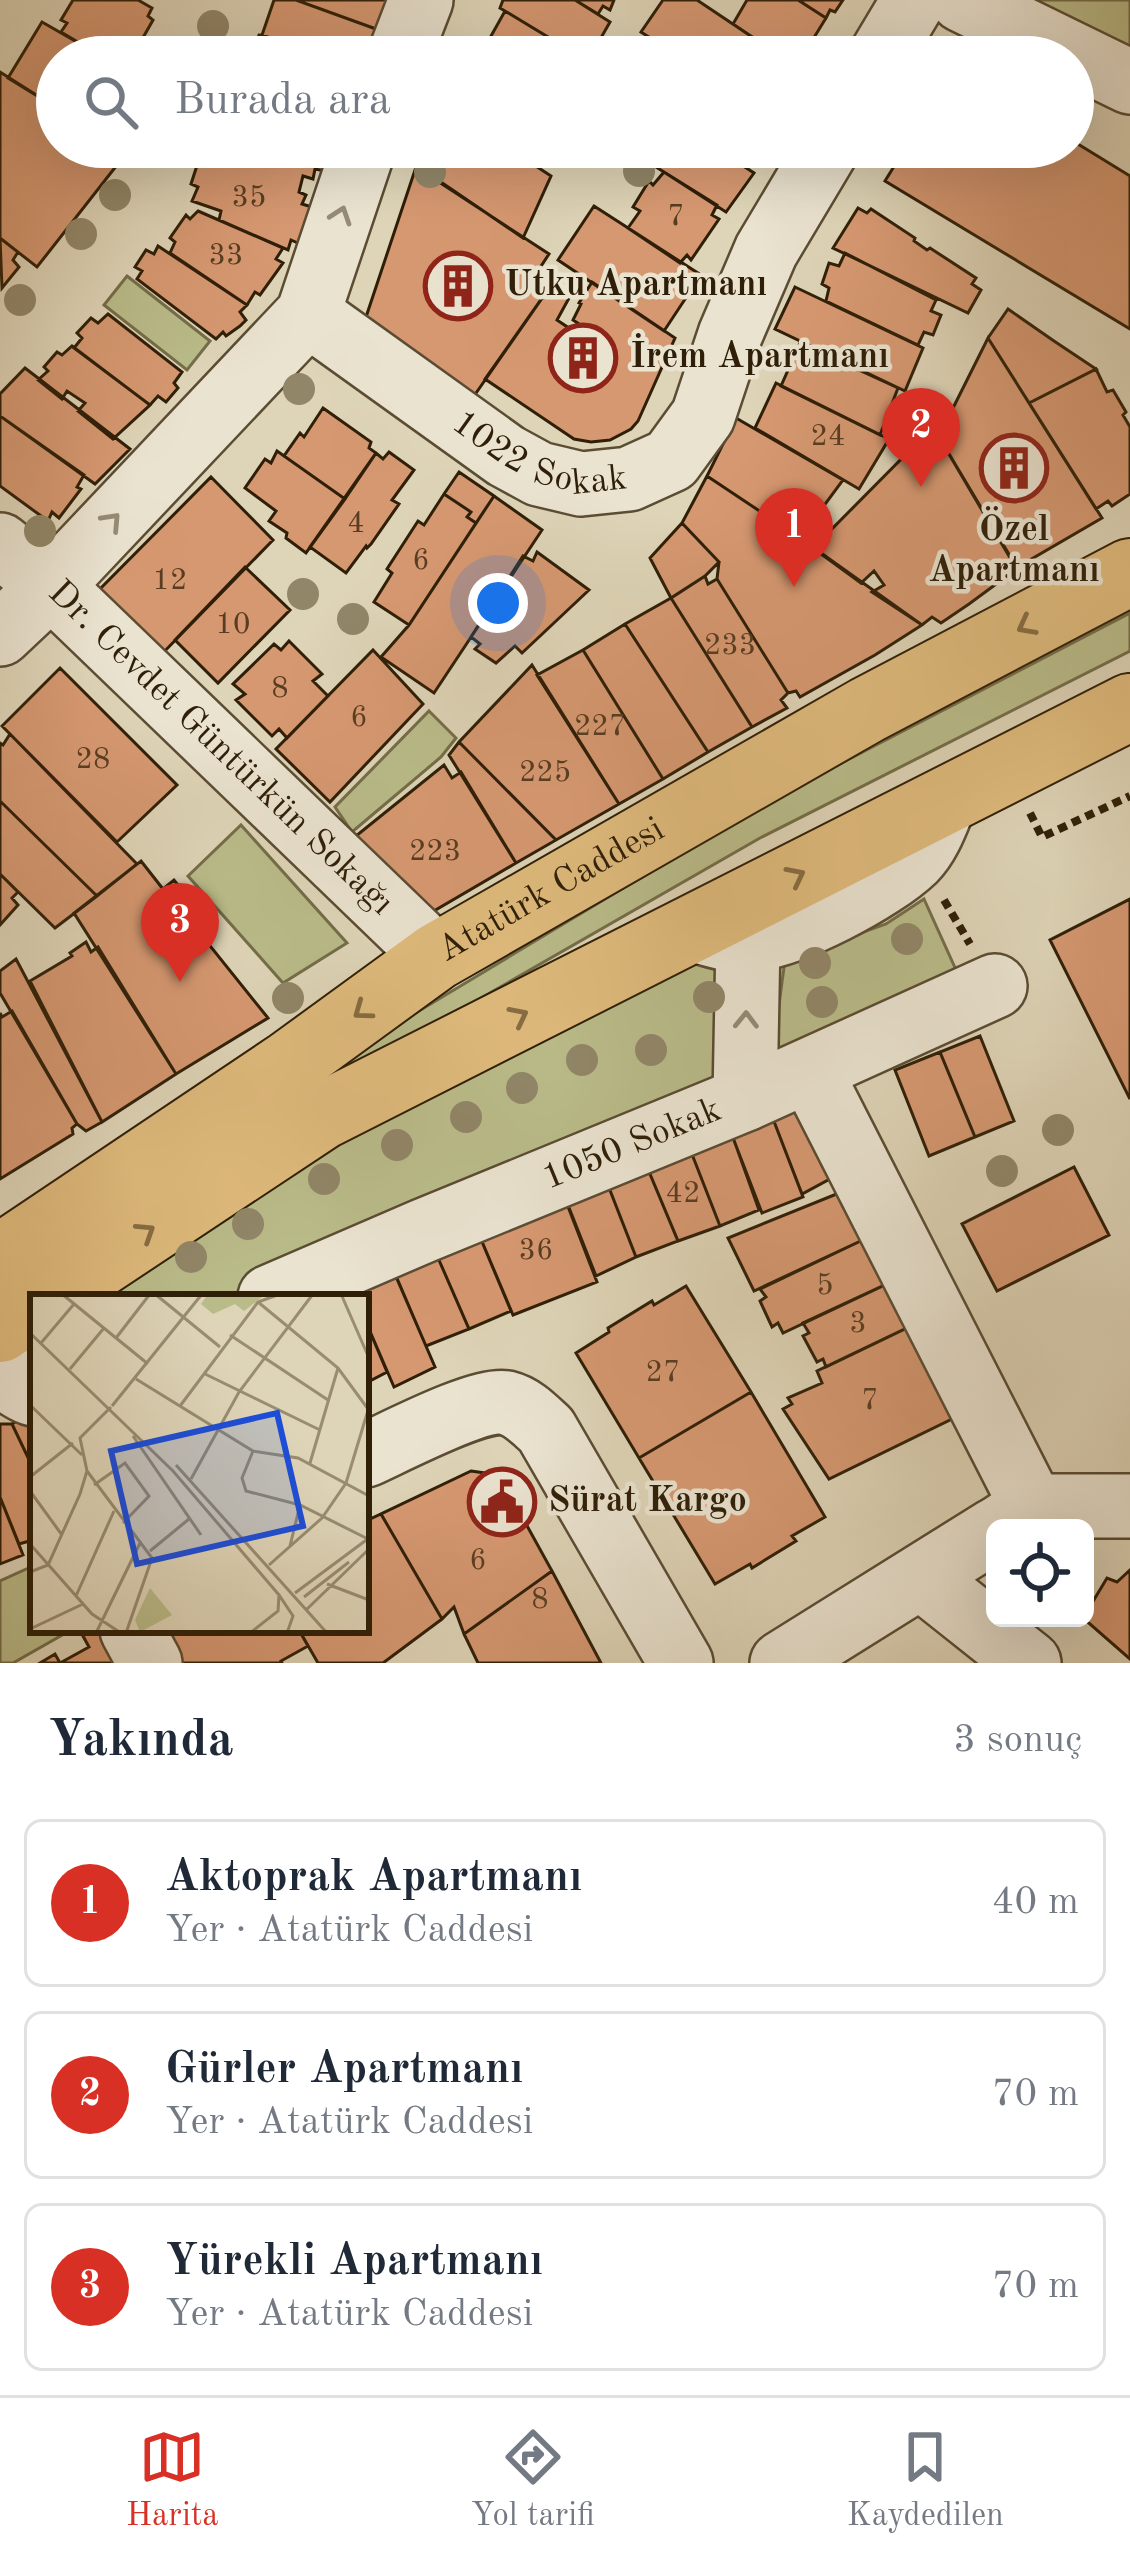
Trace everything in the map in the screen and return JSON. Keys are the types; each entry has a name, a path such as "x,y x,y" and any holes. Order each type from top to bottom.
{"main road":[{"name":"Atatürk Caddesi","path":"0,1258 289,1064 436,957 866,710 1130,572"},
{"path":"64,1294 322,1116 720,935 931,828 1130,707"}],"street":[{"path":"407,36 421,0"},
{"path":"893,36 914,0"},
{"path":"962,0 1036,36"},
{"path":"1094,64 1130,82"},
{"path":"0,634 308,314 357,168"},
{"name":"1022 Sokak","path":"308,314 506,456 539,474 581,484 628,479 671,460 703,416 730,335 766,251 815,168"},
{"name":"Dr. Cevdet Güntürkün Sokağı","path":"0,545 51,586 436,957"},
{"path":"720,935 745,1099"},
{"name":"1050 Sokak","path":"277,1294 745,1099 995,986"},
{"path":"810,1071 1008,1519"},
{"path":"15,1328 7,1378 30,1394"},
{"path":"0,1407 30,1397"},
{"path":"369,1454 485,1403 507,1403 527,1412 546,1430 681,1663"},
{"path":"1032,1519 1130,1506"},
{"path":"782,1663 986,1537"},
{"path":"922,1578 1029,1663"},
{"path":"133,1633 150,1663"}],"path":[{"path":"1042,837 1130,796"},
{"path":"931,828 995,986"}],"green space":[{"path":"1022,0 1130,0 1130,63 1094,42 1094,36 1084,36"},
{"path":"127,276 210,341 187,370 104,305"},
{"path":"1130,613 1130,651 760,838 251,1130 334,1062 615,893 803,783"},
{"path":"429,711 456,738 441,757 352,832 335,807"},
{"path":"241,825 347,943 283,983 188,876"},
{"path":"924,899 961,981 771,1064 785,960 886,924"},
{"path":"709,953 728,978 726,1091 262,1294 115,1294 113,1284 373,1115"},
{"path":"30,1567 30,1633 66,1633 13,1663 0,1663 0,1581"}],"building":[{"path":"73,0 138,0 152,8 148,16 153,20 144,36 68,36 61,32 67,23 61,20"},
{"path":"274,0 296,0 376,29 374,36 262,35"},
{"path":"296,0 388,0 376,29"},
{"path":"503,0 575,0 610,22 602,36 546,36 500,8"},
{"path":"575,0 614,0 610,10 603,6 598,14"},
{"path":"663,0 697,0 751,36 647,36 641,32"},
{"path":"747,0 798,0 826,18 815,36 751,36 733,24"},
{"path":"798,0 843,0 826,18"},
{"path":"505,11 546,36 491,36"},
{"path":"42,22 66,36 36,36 36,95 8,78"},
{"path":"0,72 36,95 36,168 115,168 37,267 0,238"},
{"path":"1094,154 1130,176 1130,329 885,181 893,168 1094,168"},
{"path":"196,168 326,168 315,169 313,179 303,176 299,192 306,195 302,204 312,207 300,244 291,240 288,250 219,220 221,211 192,201 198,187 191,184"},
{"name":"Utku Apartmanı","path":"416,168 549,254 532,280 547,291 474,396 365,320"},
{"path":"440,168 539,168 551,176 523,238 435,178"},
{"path":"658,168 746,168 754,173 726,212"},
{"path":"664,172 717,205 712,215 719,219 691,260 687,255 680,263 628,228 640,211 633,207 649,181 653,185"},
{"path":"594,206 701,275 664,331 558,260"},
{"path":"858,208 867,213 871,209 976,278 972,284 981,290 968,313 833,248"},
{"path":"198,211 283,248 276,259 283,263 247,305 170,253 175,242 170,238 186,215 190,219"},
{"path":"0,238 18,252 13,260 19,267 2,288"},
{"path":"158,246 247,305 240,312 246,320 216,339 137,279 142,271 135,267 146,250 154,254"},
{"path":"845,253 936,300 931,311 941,315 933,335 924,332 918,345 826,301 829,288 822,284 829,263 839,266"},
{"name":"İrem Apartmanı","path":"592,282 675,338 638,421 610,440 591,442 574,439 485,379 552,284 569,298 557,320 575,332 582,326 573,320"},
{"path":"795,287 923,348 905,391 775,329"},
{"path":"1008,309 1096,369 1029,403 988,338"},
{"path":"108,314 182,372 174,383 178,388 166,402 158,396 150,405 74,348 82,338 77,333 91,318 98,323"},
{"name":"Özel Apartmanı","path":"988,338 1102,518 1016,568 933,427 954,406"},
{"path":"800,343 898,388 880,435 781,386"},
{"path":"72,346 150,405 113,439 78,411 85,403 67,391 62,399 38,380 57,352 62,355"},
{"path":"25,368 130,449 95,484 0,416 0,394"},
{"path":"1096,369 1107,392 1113,390 1126,412 1130,494 1112,506 1108,501 1096,509 1029,403"},
{"path":"776,383 889,439 859,489 755,428"},
{"path":"323,408 371,442 369,448 376,453 345,499 284,456"},
{"path":"0,416 84,475 77,487 81,489 59,518 52,512 48,521 0,486"},
{"path":"736,418 843,480 800,538 707,476"},
{"path":"933,427 1013,561 1004,567 1007,576 969,604 941,623 932,617 922,625 872,592 884,585 874,571 861,583 813,548"},
{"path":"277,451 345,499 306,553 269,521 276,511 245,488 265,459 271,463"},
{"path":"389,452 414,470 392,500 399,504 346,573 310,547 376,453 383,459"},
{"path":"459,472 494,496 476,523 467,517 471,512 444,494"},
{"path":"707,476 922,625 800,697 796,691 788,693 717,579 719,562 682,523"},
{"path":"211,477 273,540 159,657 94,595"},
{"path":"444,494 471,512 467,517 476,523 409,625 374,602 392,573 387,569 418,521 424,525"},
{"path":"494,496 542,530 434,693 381,657 409,625"},
{"path":"682,523 719,562 671,598 650,558"},
{"path":"537,552 589,590 522,653 515,646 496,663 475,649 480,644 471,637 523,556 533,561"},
{"path":"245,567 290,610 218,683 175,640"},
{"path":"705,576 708,584 717,579 788,693 781,700 787,708 752,727 671,598"},
{"path":"671,598 752,727 708,752 625,624"},
{"path":"625,624 708,752 663,779 583,650"},
{"path":"289,641 322,674 313,681 328,696 287,738 279,729 272,736 236,700 245,694 233,684 274,644 281,650"},
{"path":"373,650 423,704 330,802 276,749"},
{"path":"583,650 663,779 619,804 537,675"},
{"path":"532,665 619,804 556,840 459,742"},
{"path":"60,668 177,785 117,842 2,726"},
{"path":"10,734 137,864 97,896 0,801 0,743"},
{"path":"459,742 556,840 516,863 449,755"},
{"path":"444,765 452,778 461,772 516,863 415,922 351,840"},
{"path":"0,801 97,896 55,928 0,874"},
{"path":"141,861 163,889 174,880 184,892 174,901 268,1018 176,1074 74,913"},
{"path":"0,874 18,892 12,898 18,905 0,925"},
{"path":"1130,899 1130,1099 1050,940"},
{"path":"86,942 91,952 98,947 176,1074 102,1122 30,981"},
{"path":"16,959 102,1122 86,1131 77,1124 0,993 0,971"},
{"path":"12,1011 77,1124 73,1134 0,1179 0,1013 2,1017"},
{"path":"980,1036 1014,1121 975,1137 940,1052"},
{"path":"940,1052 975,1137 929,1156 895,1070"},
{"path":"806,1099 839,1174 802,1194 770,1111"},
{"path":"770,1111 803,1197 762,1213 728,1125"},
{"path":"730,1129 759,1210 720,1226 688,1144"},
{"path":"688,1144 720,1226 678,1241 645,1162"},
{"path":"645,1162 678,1241 636,1257 606,1180"},
{"path":"1074,1167 1109,1235 997,1291 962,1224"},
{"path":"606,1180 636,1257 596,1276 564,1195"},
{"path":"562,1191 597,1282 513,1315 475,1225"},
{"path":"844,1191 869,1237 754,1291 728,1238"},
{"path":"475,1225 511,1311 469,1329 432,1244"},
{"path":"869,1237 889,1283 783,1333 778,1323 772,1327 760,1301 766,1297 760,1289"},
{"path":"432,1244 469,1329 426,1346 390,1262"},
{"path":"391,1265 435,1367 394,1387 369,1329 369,1294 355,1294 350,1282"},
{"path":"889,1283 913,1325 826,1367 823,1359 817,1362 803,1336 809,1333 803,1323"},
{"path":"686,1286 751,1392 639,1458 576,1353 652,1301 654,1305"},
{"path":"913,1325 958,1416 829,1479 783,1409 792,1404 788,1398 822,1383 817,1371"},
{"path":"369,1329 387,1372 369,1381"},
{"path":"751,1392 825,1517 752,1568 750,1564 715,1584 639,1458"},
{"path":"30,1412 30,1462 12,1424"},
{"path":"0,1424 12,1424 30,1462 30,1541 19,1544 0,1497"},
{"path":"471,1471 499,1475 552,1571 464,1634 454,1607 442,1619 381,1514"},
{"path":"0,1497 23,1555 0,1564"},
{"path":"381,1514 442,1619 383,1663 318,1663 301,1633 369,1633 369,1520"},
{"path":"1130,1570 1130,1659 1093,1627 1094,1600 1107,1578 1117,1582"},
{"path":"552,1571 601,1663 478,1663 464,1634"},
{"path":"88,1633 116,1633 132,1663 60,1663 89,1647 83,1636"},
{"path":"174,1633 301,1633 308,1646 282,1663 181,1663 166,1637"}],"place":[{"name":"Utku Apartmanı","path":"458,286"},
{"name":"İrem Apartmanı","path":"583,358"},
{"name":"Özel Apartmanı","path":"1014,468"},
{"name":"Gürler Apartmanı","path":"921,487"},
{"name":"Aktoprak Apartmanı","path":"794,587"},
{"name":"Yürekli Apartmanı","path":"180,982"},
{"name":"Sürat Kargo","path":"502,1502"}]}
